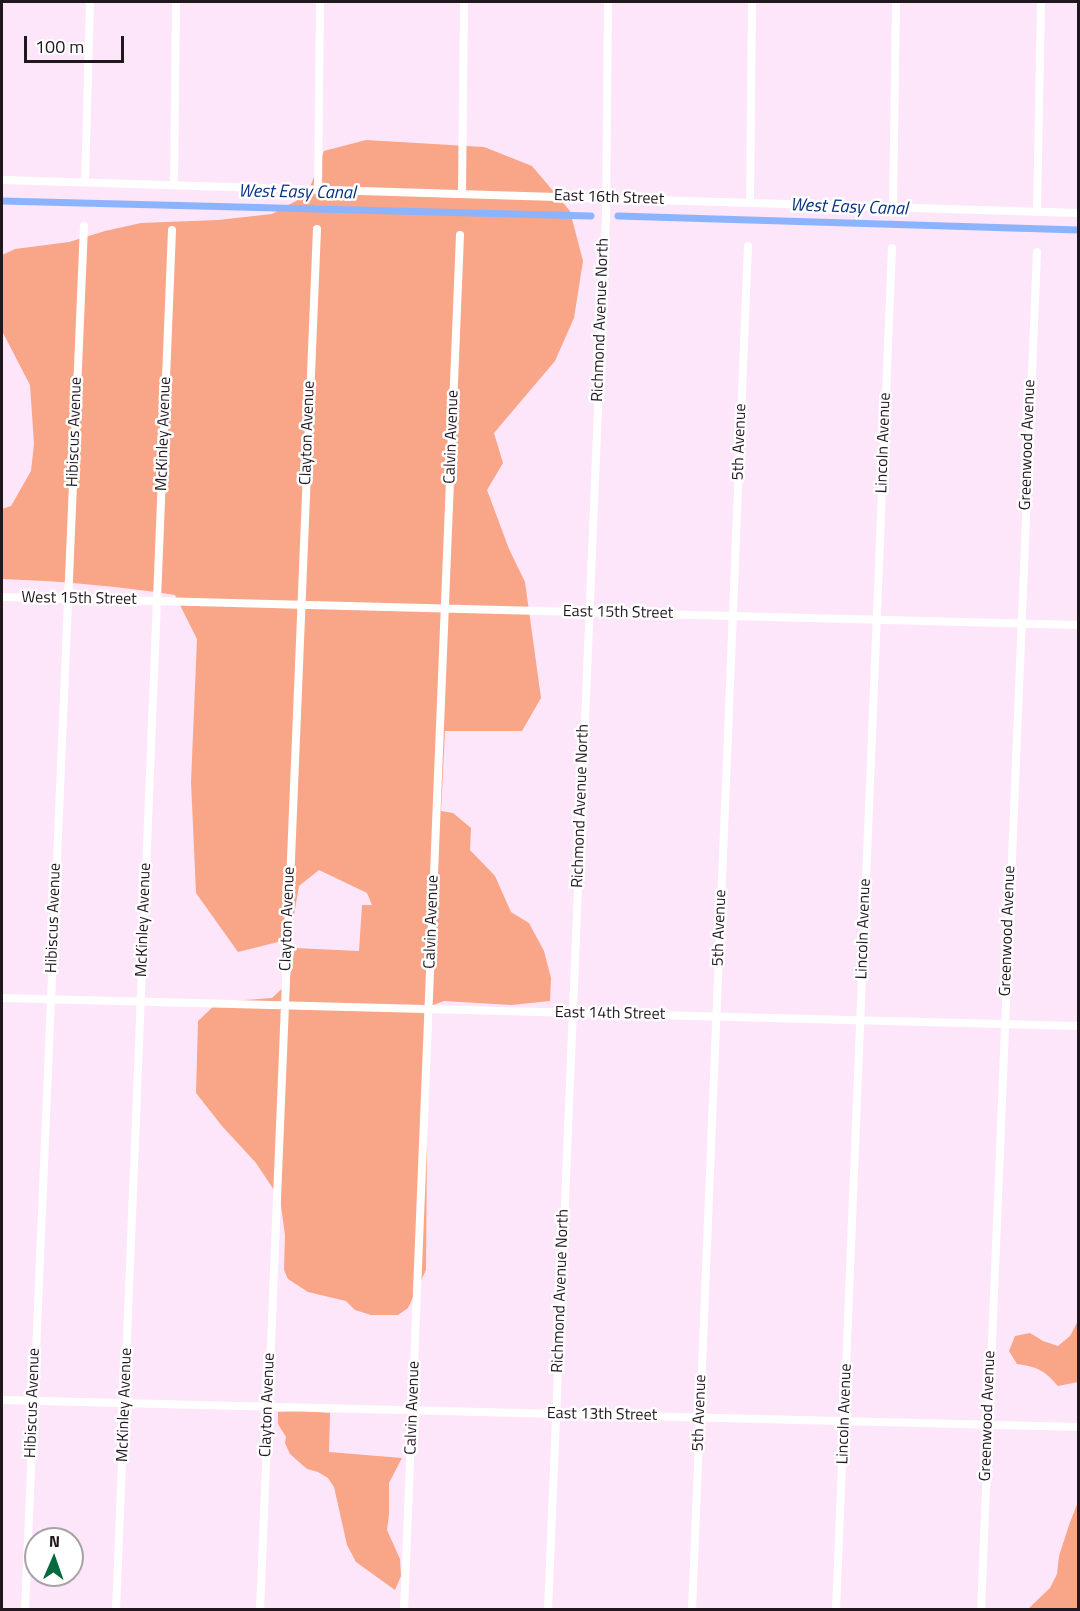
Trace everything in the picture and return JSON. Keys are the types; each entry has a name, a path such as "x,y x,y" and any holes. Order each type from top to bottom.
{"street":[{"path":"85,182 90,2"},
{"path":"174,184 176,2"},
{"path":"318,189 320,2"},
{"path":"462,193 464,2"},
{"name":"Richmond Avenue North","path":"548,1610 606,198 608,2"},
{"path":"750,202 752,2"},
{"path":"893,207 896,2"},
{"path":"1037,211 1041,2"},
{"name":"East 16th Street","path":"2,180 1078,213"},
{"name":"Hibiscus Avenue","path":"25,1610 84,226"},
{"name":"Clayton Avenue","path":"260,1610 317,229"},
{"name":"McKinley Avenue","path":"116,1610 172,230"},
{"name":"Calvin Avenue","path":"404,1610 460,235"},
{"name":"5th Avenue","path":"692,1610 748,246"},
{"name":"Lincoln Avenue","path":"836,1610 892,248"},
{"name":"Greenwood Avenue","path":"981,1610 1036,252"},
{"name":"West 15th Street","path":"2,597 157,600"},
{"name":"East 15th Street","path":"157,600 1078,625"},
{"name":"East 14th Street","path":"2,998 1078,1026"},
{"name":"East 13th Street","path":"2,1400 1078,1427"}],"shaded area":[{"path":"366,140 484,147 532,166 570,211 583,261 574,318 555,361 494,433 503,463 487,490 509,549 525,582 541,698 522,731 445,731 441,811 453,813 471,828 470,850 495,876 511,912 529,923 544,951 551,978 550,1001 511,1005 444,1001 428,1007 426,1270 408,1308 398,1315 371,1315 355,1310 346,1301 308,1292 288,1279 284,1270 285,1235 280,1199 256,1163 196,1093 198,1021 218,1002 272,998 289,982 295,948 359,951 362,905 372,905 367,893 319,870 299,886 290,939 238,952 196,893 191,782 197,639 175,595 88,584 2,579 2,509 11,506 31,471 34,444 30,385 2,331 2,255 15,249 69,242 141,223 218,220 272,214 307,195 324,151"},
{"path":"1078,1321 1078,1382 1058,1386 1040,1370 1017,1364 1009,1351 1015,1336 1030,1333 1058,1346 1070,1336"},
{"path":"278,1412 330,1413 329,1452 402,1458 389,1483 387,1530 400,1559 401,1576 395,1590 356,1562 347,1545 334,1487 328,1478 307,1469 290,1454 285,1443 286,1437 278,1424"},
{"path":"1078,1502 1078,1609 1028,1609 1050,1588 1057,1574 1059,1556"}],"waterway":[{"name":"West Easy Canal","path":"2,201 591,216"},
{"name":"West Easy Canal","path":"618,216 1078,230"}]}
